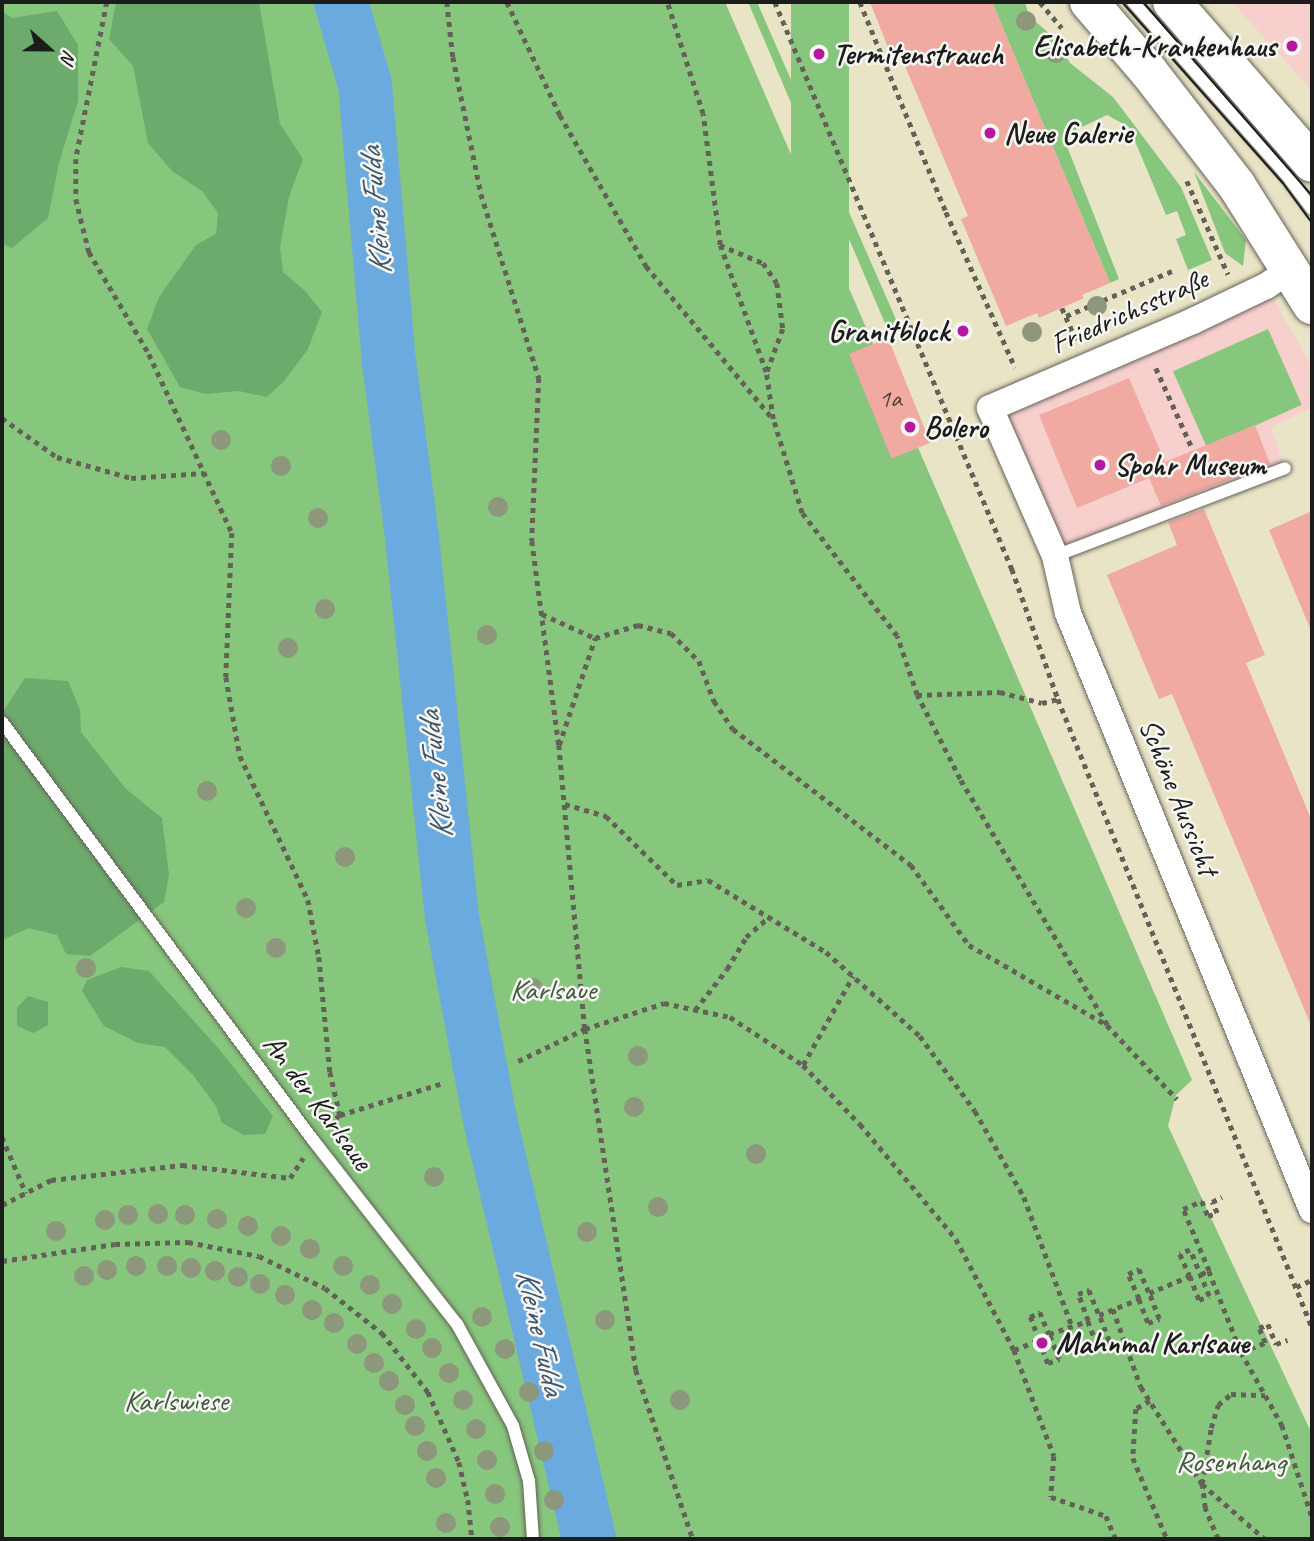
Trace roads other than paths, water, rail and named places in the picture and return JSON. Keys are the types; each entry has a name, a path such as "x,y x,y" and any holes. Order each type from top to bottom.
{"main road":[{"path":"1088,2 1149,72 1237,186 1279,277 1312,306"},
{"path":"1172,2 1312,163"}],"street":[{"name":"Friedrichsstraße","path":"990,408 1144,341 1279,277"},
{"name":"Schöne Aussicht","path":"990,408 1055,556 1068,613 1312,1210"}],"lane":[{"path":"1133,2 1285,173 1312,209"},
{"path":"1055,556 1285,468"},
{"name":"An der Karlsaue","path":"2,722 313,1140 457,1324 492,1383 513,1426 528,1481 533,1539"}],"waterway":[{"name":"Kleine Fulda","path":"341,2 365,84 389,362 412,537 452,917 490,1120 589,1539"}],"tram line":[{"path":"1122,2 1282,182 1312,223"},
{"path":"1143,2 1312,196"}],"place":[{"name":"Elisabeth-Krankenhaus","path":"1292,46"},
{"name":"Termitenstrauch","path":"819,54"},
{"name":"Neue Galerie","path":"990,133"},
{"name":"Granitblock","path":"963,331"},
{"name":"Bolero","path":"910,427"},
{"name":"Spohr Museum","path":"1100,465"},
{"name":"Mahnmal Karlsaue","path":"1042,1343"}],"park label":[{"name":"Karlsaue","path":"553,989"},
{"name":"Karlswiese","path":"176,1400"},
{"name":"Rosenhang","path":"1231,1461"}]}
